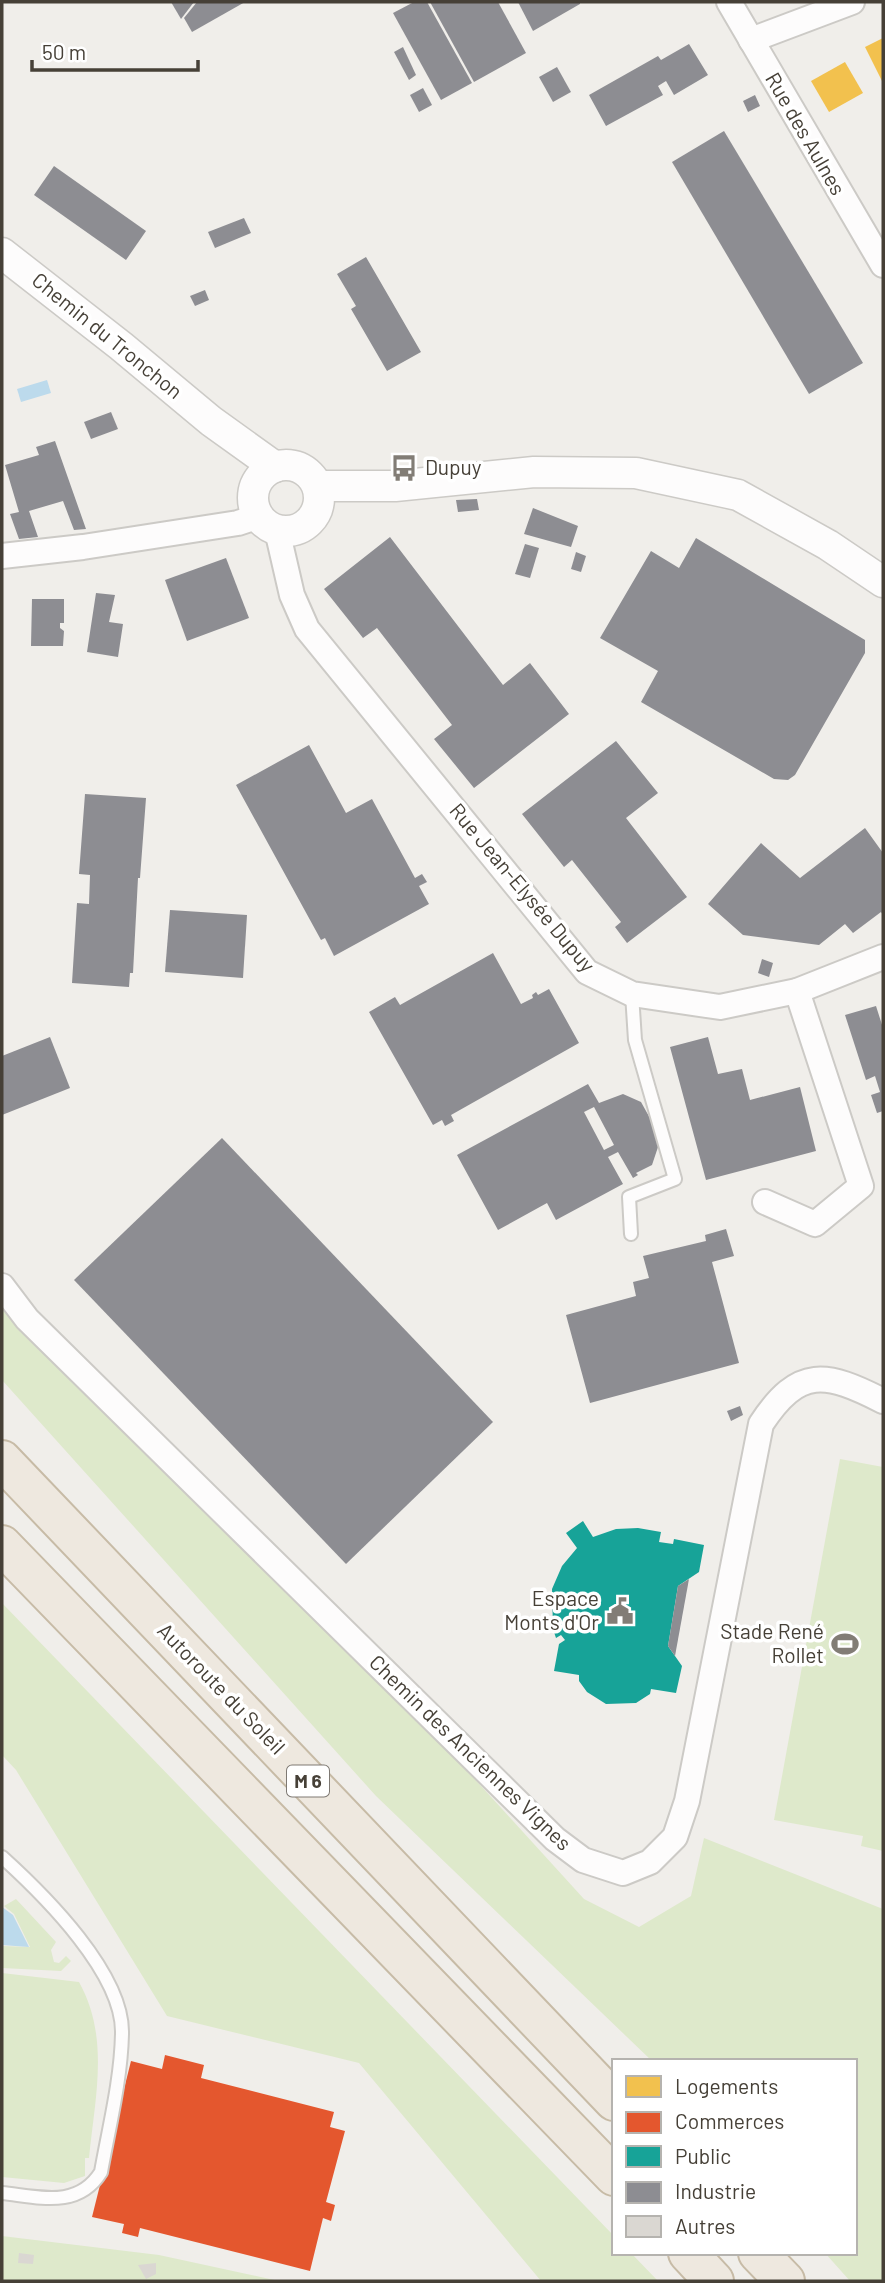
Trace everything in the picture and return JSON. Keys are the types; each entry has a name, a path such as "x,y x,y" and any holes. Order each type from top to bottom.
{"highway":[{"name":"Autoroute du Soleil","path":"2,1460 612,2099"},
{"name":"M 6","path":"2,1545 612,2174"},
{"path":"690,2255 713,2281"},
{"path":"760,2255 785,2281"}],"street":[{"name":"Rue des Aulnes","path":"729,2 883,265"},
{"path":"751,40 852,2"},
{"name":"Chemin du Tronchon","path":"2,253 121,346 211,421 267,473"},
{"path":"2,556 83,547 238,523 277,525 307,524 318,497 304,470 290,465 267,473 253,498 277,525"},
{"path":"318,497 534,472 636,473 738,495 828,545 883,582"},
{"name":"Rue Jean-Elysée Dupuy","path":"277,525 292,595 307,629 587,972 632,994 720,1007 797,990 883,957"},
{"path":"765,1202 815,1224 862,1186 797,990"},
{"name":"Chemin des Anciennes Vignes","path":"2,1286 46,1338 555,1839 583,1860 623,1872 650,1861 675,1837 687,1801 761,1424 778,1398 810,1378 847,1383 883,1401"}],"lane":[{"path":"631,1234 629,1197 675,1179 635,1040 632,994"},
{"path":"2,1857 60,1917 106,1978 116,1997 122,2034 102,2172 94,2184 85,2192 52,2198 2,2193"}],"green space":[{"path":"2,1297 390,1686 584,1899 639,1927 691,1896 704,1838 883,1909 883,2281 850,2281 827,2255 857,2255 857,2059 650,2059 376,1796 2,1380"},
{"name":"Stade René Rollet","path":"840,1459 883,1467 883,1851 861,1846 863,1836 774,1820"},
{"path":"2,1603 612,2234 612,2255 633,2255 658,2281 541,2281 359,2063 167,2016 16,1770 2,1755"},
{"path":"16,1899 56,1942 51,1950 54,1962 59,1963 66,1956 71,1961 61,1971 2,1968 2,1946 30,1947 14,1914 4,1906"},
{"path":"2,1973 79,1982 89,2003 98,2068 89,2158 85,2158 85,2176 64,2183 2,2177"},
{"path":"2,2236 159,2255 279,2281 2,2281"}],"water":[{"path":"47,380 51,393 21,402 17,389"},
{"path":"2,1907 13,1915 29,1947 2,1945"}],"building: Logements":[{"path":"883,38 883,83 865,47"},
{"path":"845,62 863,93 829,112 811,81"}],"building: Commerces":[{"path":"165,2055 204,2065 201,2078 334,2112 330,2127 345,2131 326,2202 335,2205 331,2221 323,2218 310,2271 140,2228 138,2237 122,2233 124,2224 92,2217 131,2061 162,2069"}],"building: Public":[{"path":"583,1521 593,1537 616,1529 638,1528 661,1532 659,1542 673,1544 674,1539 704,1545 699,1572 678,1586 668,1646 682,1666 676,1693 651,1689 650,1694 636,1703 606,1704 587,1692 579,1681 579,1675 554,1671 559,1644 565,1640 561,1635 556,1638 553,1629 552,1589 562,1566 577,1548 566,1533"}],"building: Industrie":[{"path":"171,2 194,2 181,19"},
{"path":"197,2 245,2 192,32 184,18"},
{"path":"414,2 427,2 472,83 441,100 393,13"},
{"path":"430,2 498,2 526,53 474,82"},
{"path":"518,2 580,2 580,4 533,31"},
{"path":"689,44 708,75 674,95 666,81 658,86 663,95 606,126 589,95 658,56 661,60"},
{"path":"403,47 416,75 409,80 394,52"},
{"path":"557,67 571,92 553,102 539,77"},
{"path":"423,88 432,105 419,112 410,95"},
{"path":"755,95 760,106 748,112 743,101"},
{"path":"724,131 863,363 809,394 672,162"},
{"path":"54,166 146,231 126,260 34,195"},
{"path":"244,218 251,233 215,248 208,232"},
{"path":"366,257 421,352 387,371 351,309 356,306 337,274"},
{"path":"205,290 209,300 195,306 190,296"},
{"path":"111,412 118,429 91,439 84,422"},
{"path":"55,441 86,529 74,530 63,501 29,511 38,537 19,539 10,514 19,512 5,465 39,455 36,447"},
{"path":"477,499 479,510 458,512 456,500"},
{"path":"533,508 578,526 571,547 524,534"},
{"path":"390,537 503,685 530,663 569,714 474,788 434,739 452,725 377,628 363,638 324,589"},
{"path":"696,538 865,640 865,653 795,775 788,780 774,779 641,702 658,671 600,638 651,551 679,568"},
{"path":"525,544 539,548 530,578 515,574"},
{"path":"576,552 586,556 581,572 571,569"},
{"path":"226,558 249,618 187,641 165,580"},
{"path":"96,593 115,595 109,622 123,624 118,657 87,652"},
{"path":"32,599 64,599 64,623 60,623 60,628 64,631 63,646 31,646"},
{"path":"616,741 658,793 626,818 687,897 627,943 615,927 621,922 572,860 564,867 522,814"},
{"path":"309,745 346,813 372,799 415,878 422,874 427,882 419,886 429,904 334,956 325,938 321,940 236,785"},
{"path":"85,794 146,798 133,973 130,973 129,987 72,983 77,903 89,904 90,875 79,874"},
{"path":"865,828 883,853 883,915 881,912 853,933 845,924 819,945 743,935 708,904 761,843 800,878"},
{"path":"170,910 247,915 243,978 165,972"},
{"path":"493,953 521,1004 533,998 532,995 536,992 538,995 549,989 579,1043 451,1115 454,1121 445,1126 442,1120 433,1125 369,1012 395,997 400,1005"},
{"path":"762,959 773,963 769,977 758,973"},
{"path":"876,1006 883,1028 883,1111 877,1113 871,1095 880,1092 875,1076 866,1080 845,1015"},
{"path":"50,1037 70,1088 2,1115 2,1056"},
{"path":"708,1037 718,1074 742,1069 750,1100 800,1087 816,1151 706,1180 670,1047"},
{"path":"588,1084 599,1103 623,1094 641,1102 661,1138 652,1165 636,1173 638,1175 633,1178 618,1152 608,1157 623,1184 556,1220 547,1203 498,1230 457,1155","holes":["594,1107 614,1145 604,1150 584,1112"]},
{"path":"222,1138 493,1422 346,1564 74,1280"},
{"path":"726,1229 734,1256 712,1262 739,1363 590,1403 566,1315 636,1296 633,1282 649,1278 643,1256 706,1241 705,1235"},
{"path":"740,1406 743,1415 731,1421 727,1411"},
{"path":"689,1579 675,1656 668,1646 678,1586"}],"building: Autres":[{"path":"19,2253 34,2255 33,2264 18,2263"},
{"path":"156,2263 156,2274 146,2279 138,2265"}],"place":[{"name":"Dupuy","path":"404,468"},
{"name":"Espace Monts d'Or","path":"620,1611"},
{"name":"Stade René Rollet","path":"845,1644"}]}
